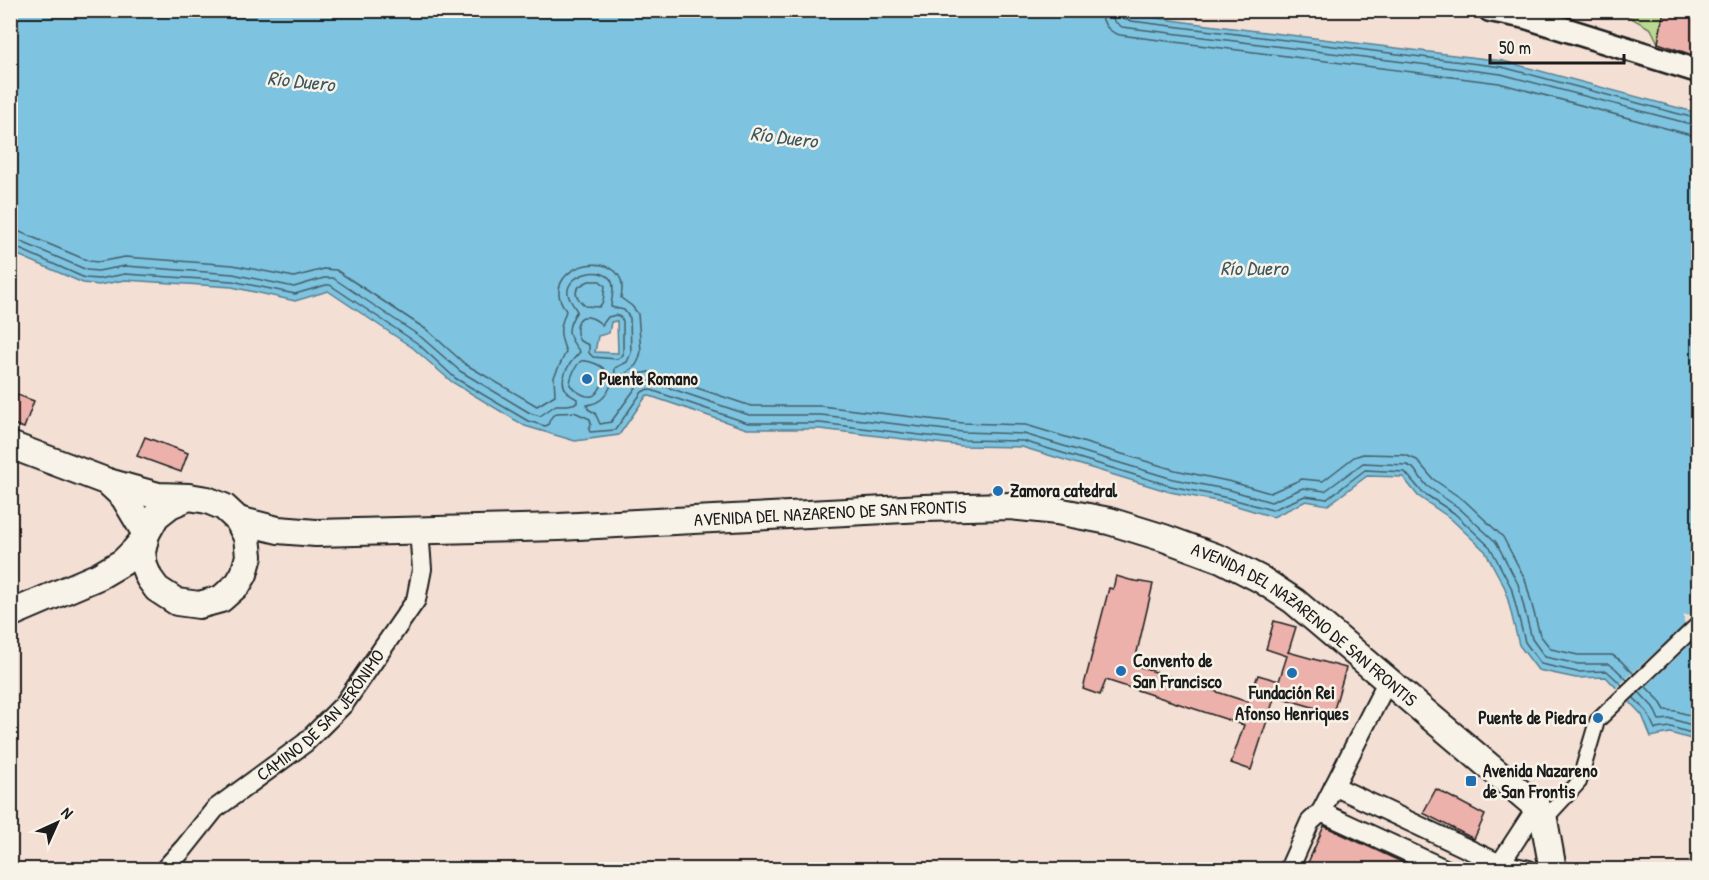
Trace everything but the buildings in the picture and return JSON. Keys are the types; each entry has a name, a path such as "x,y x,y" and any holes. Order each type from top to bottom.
{"main road":[{"path":"10,445 108,482 158,495 207,500 224,507 238,519 247,537 249,556 244,574 238,584 221,599 199,605 177,602 157,589 124,579 99,576"},
{"path":"108,482 124,497 145,536 142,552 144,566 157,589"},
{"path":"10,614 99,576 123,562 145,536 156,516 170,505 189,498"},
{"name":"AVENIDA DEL NAZARENO DE SAN FRONTIS","path":"238,519 268,528 303,533 559,527 965,506 1010,506 1057,511 1109,521 1221,559 1262,580 1294,601 1546,810"},
{"name":"AVENIDA DEL NAZARENO DE SAN FRONTIS","path":"244,574 258,558 274,546 303,533"},
{"path":"1546,810 1553,870"}],"street":[{"path":"1490,10 1526,17 1698,71"},
{"name":"CAMINO DE SAN JERÓNIMO","path":"165,870 215,809 305,743 344,704 416,600 422,569 419,530"},
{"path":"1499,867 1546,810 1579,782 1597,721 1698,624"},
{"path":"1294,870 1290,867 1311,822 1321,812 1388,680"},
{"path":"1334,786 1424,828 1499,867 1529,870"},
{"path":"1321,812 1447,870"},
{"path":"1412,853 1424,828"}],"green space":[{"path":"1620,10 1664,11 1658,43 1651,29"}],"water":[{"name":"Río Duero","path":"11,11 1107,11 1503,61 1698,113 1698,741 1670,733 1651,737 1642,715 1606,677 1576,678 1538,670 1519,645 1505,588 1485,551 1450,518 1418,496 1403,477 1367,476 1328,505 1306,501 1273,517 1227,503 1170,492 1022,447 962,446 820,429 747,429 647,395 619,435 575,441 525,426 452,382 413,348 328,291 295,301 232,287 125,280 99,285 83,283 11,252","holes":["617,321 618,353 595,352 598,336 609,333 611,322"]}],"pier":[{"path":"1698,611 1698,640 1695,640 1628,704 1613,689 1684,626 1684,615 1694,616"}],"place":[{"name":"Puente Romano","path":"587,379"},
{"name":"Zamora catedral","path":"998,491"},
{"name":"Convento de San Francisco","path":"1121,671"},
{"name":"Fundación Rei Afonso Henriques","path":"1292,673"},
{"name":"Puente de Piedra","path":"1598,718"},
{"name":"Avenida Nazareno de San Frontis","path":"1471,781"}]}
